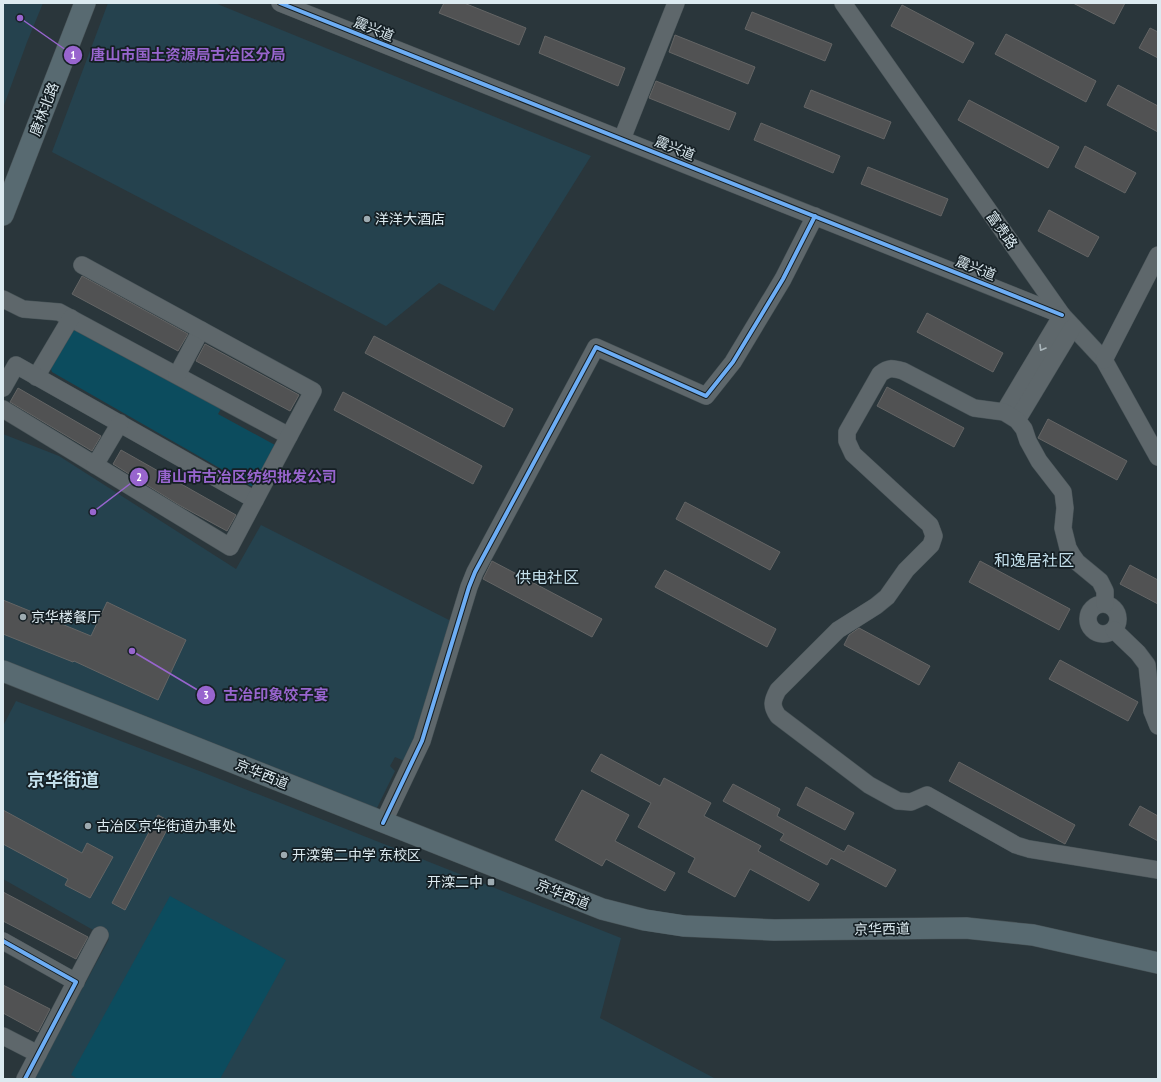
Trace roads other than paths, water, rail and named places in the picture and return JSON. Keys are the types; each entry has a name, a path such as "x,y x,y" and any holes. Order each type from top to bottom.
{"main road":[{"name":"唐林北路","path":"3,183 72,3"},
{"name":"唐林北路","path":"3,216 85,3"},
{"name":"京华西道","path":"3,671 602,909 645,920 684,926 774,930 966,928 1033,935 1158,963"}],"street":[{"name":"震兴道","path":"280,3 815,216 1067,321"},
{"path":"622,139 676,3"},
{"name":"富贵路","path":"843,3 1067,321 1104,360 1158,457"},
{"path":"383,823 422,741 469,587 475,572 596,347 706,396 737,356 783,279 815,216"},
{"path":"1104,360 1158,255"},
{"path":"3,409 230,547 312,391 82,265"},
{"path":"3,300 23,309 59,312 289,436"},
{"path":"36,376 71,318"},
{"path":"1011,416 1067,321"},
{"path":"177,376 201,330"},
{"path":"3,388 16,365 255,500"},
{"path":"1105,604 1105,591 1100,580 1077,562 1068,548 1063,528 1065,508 1063,492 1039,461 1028,441 1024,429 1011,416 974,408 895,368 887,369 880,374 847,432 847,441 853,454 930,525 934,536 931,545 906,570 887,596 876,606 838,630 778,690 773,699 773,709 778,716 869,785 898,801 911,802 928,795 1016,844 1029,849 1158,870"},
{"path":"95,465 120,423"},
{"path":"1098,604 1105,604 1112,607 1118,615 1117,626 1114,630 1110,633 1099,634 1094,632 1090,628 1087,619 1090,610 1098,604"},
{"path":"1114,630 1138,653 1147,665 1152,711 1158,726"},
{"path":"25,1079 100,935"},
{"path":"3,942 76,982"},
{"path":"3,1036 38,1054"}],"place":[{"name":"唐山市国土资源局古冶区分局","path":"20,18"},
{"name":"洋洋大酒店","path":"367,219"},
{"name":"唐山市古冶区纺织批发公司","path":"93,512"},
{"name":"京华楼餐厅","path":"23,617"},
{"name":"古冶印象饺子宴","path":"132,651"},
{"name":"古冶区京华街道办事处","path":"88,826"},
{"name":"开滦第二中学 东校区","path":"284,855"},
{"name":"开滦二中","path":"491,882"}],"district":[{"name":"和逸居社区","path":"1034,560"},
{"name":"供电社区","path":"547,577"},
{"name":"京华街道","path":"63,780"}]}
